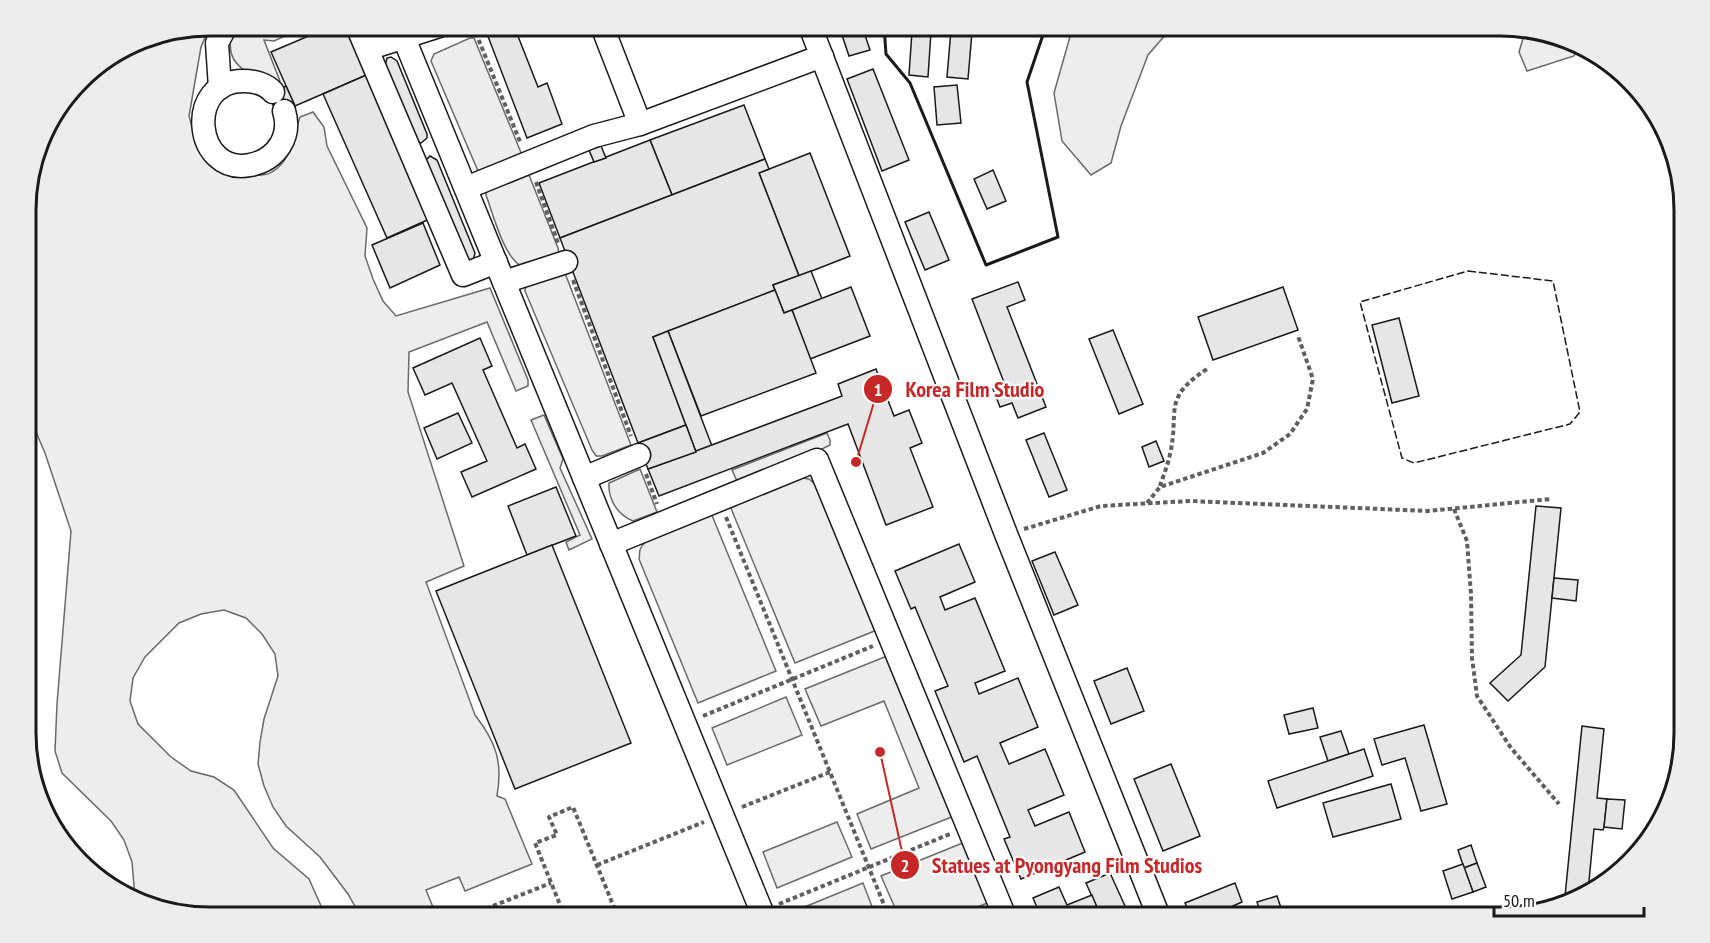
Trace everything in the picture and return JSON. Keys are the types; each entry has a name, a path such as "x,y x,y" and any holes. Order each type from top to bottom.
{"lane":[{"path":"220,88 236,81 254,81 270,89 287,119 285,137 276,153 261,163 244,166 227,162 212,151 204,136 202,118 208,101 220,88 217,43 221,36"},
{"path":"361,36 462,275 566,262"},
{"path":"367,50 392,36"},
{"path":"403,36 760,907"},
{"path":"606,36 640,124"},
{"path":"814,36 1006,534 1155,907"},
{"path":"466,188 594,136 640,124 822,56"},
{"path":"584,478 639,455"},
{"path":"611,544 817,459 1001,907"}],"path":[{"path":"1160,487 1263,453 1290,434 1307,409 1313,379 1298,336"},
{"path":"1146,504 1160,487 1170,453 1174,402 1188,381 1207,369"},
{"path":"1006,534 1101,506 1190,501 1428,511 1551,499"},
{"path":"719,500 886,907"},
{"path":"1454,509 1467,541 1472,657 1477,696 1510,748 1559,804"},
{"path":"684,723 891,639"},
{"path":"561,907 535,843 557,835 549,817 573,807 614,907"},
{"path":"779,907 968,827"},
{"path":"491,907 551,884"}],"shaded area":[{"path":"206,36 201,47 189,116 195,138 248,176 267,174 279,167 288,155 300,117 313,112 324,127 327,146 367,228 365,256 383,301 396,316 490,288 528,380 528,386 516,391 487,322 409,352 408,392 464,566 426,582 475,715 488,734 496,753 499,773 497,796 505,799 532,864 465,891 459,877 426,890 433,907 355,907 320,857 286,826 273,807 258,764 264,719 278,676 275,654 262,634 246,618 224,610 201,614 179,623 145,657 133,678 130,701 138,724 171,757 191,771 214,777 234,790 273,848 309,879 322,907 187,906 165,901 134,889 132,862 124,840 111,821 62,773 55,751 71,531 36,432 36,210 37,187 45,154 59,123 72,104 95,79 113,65 154,45 187,37"},
{"path":"230,36 285,36 274,41 264,40 280,81 273,83 248,73 237,64 231,50"},
{"path":"1070,36 1164,36 1148,55 1121,126 1111,163 1091,175 1062,141 1054,93"},
{"path":"1523,37 1545,42 1575,53 1574,56 1527,71 1519,52"},
{"path":"474,38 522,155 478,171 431,61 434,54"},
{"path":"527,170 559,254 523,267 510,255 505,246 486,191"},
{"path":"565,273 631,445 602,456 596,456 592,450 525,291 526,285"},
{"path":"544,415 563,459 560,468 592,539 569,550 566,542 580,535 531,420"},
{"path":"827,433 830,445 737,481 732,470"},
{"path":"640,469 657,512 633,521 615,506 610,495 609,483"},
{"path":"802,478 809,479 817,486 877,630 795,663 730,506"},
{"path":"711,513 776,671 698,703 639,559 640,550 644,544 660,532"},
{"path":"887,656 954,816 871,849 857,814 919,788 884,701 821,726 805,689"},
{"path":"786,697 802,735 727,765 712,728"},
{"path":"837,822 852,857 777,888 763,852"},
{"path":"965,842 990,902 977,907 895,907 881,876"},
{"path":"863,883 872,907 804,907"}],"building":[{"path":"309,36 354,36 371,73 295,106 271,52"},
{"path":"488,36 518,36 538,87 547,83 562,124 527,138"},
{"path":"842,36 865,36 870,50 849,56"},
{"path":"912,36 931,36 928,77 909,75"},
{"path":"950,36 972,36 968,79 947,77"},
{"path":"391,57 397,61 427,134 427,138 421,143 417,142 385,66 387,58"},
{"path":"873,69 909,160 882,171 847,79"},
{"path":"371,73 434,217 387,238 323,94"},
{"path":"957,85 961,123 937,125 934,87"},
{"path":"286,86 295,106 277,114 268,94"},
{"path":"744,105 765,159 672,195 650,140"},
{"path":"650,140 672,195 560,238 539,183"},
{"path":"601,146 606,158 594,162 589,150"},
{"path":"810,153 850,256 799,276 759,173"},
{"path":"430,156 437,160 475,253 473,261 465,262 424,162"},
{"path":"765,159 769,169 759,173 799,276 773,285 775,290 653,337 686,425 638,443 560,238"},
{"path":"993,170 1006,201 987,209 974,179"},
{"path":"929,212 949,260 925,270 905,222"},
{"path":"423,223 440,265 390,288 372,245"},
{"path":"811,271 822,299 784,313 773,285"},
{"path":"1018,282 1025,300 1007,307 1046,407 1018,418 1012,403 1000,407 993,389 1005,385 972,299"},
{"path":"851,287 870,336 810,359 792,310"},
{"path":"1283,287 1298,330 1213,360 1198,317"},
{"path":"775,290 784,313 792,310 816,373 701,416 668,331"},
{"path":"1399,318 1419,396 1392,403 1372,325"},
{"path":"1113,330 1143,404 1119,414 1089,339"},
{"path":"668,331 712,446 696,452 653,337"},
{"path":"480,338 492,366 483,370 517,448 525,444 536,469 472,497 461,472 487,461 452,383 425,395 413,368"},
{"path":"876,369 894,416 909,410 922,443 910,448 933,507 886,525 848,424 659,496 648,469 842,396 838,384"},
{"path":"458,413 472,443 437,459 424,428"},
{"path":"686,425 696,452 648,469 638,443"},
{"path":"1044,433 1067,490 1049,497 1026,440"},
{"path":"1156,441 1164,461 1149,467 1142,447"},
{"path":"556,487 576,536 527,555 508,506"},
{"path":"1536,506 1561,508 1545,667 1508,701 1490,683 1521,655"},
{"path":"959,544 975,582 940,597 945,610 975,598 1005,671 975,683 979,694 1018,678 1038,727 1000,743 1009,764 1045,749 1064,795 1028,810 1035,826 1069,812 1085,852 1021,879 1004,839 1010,837 977,756 964,762 935,691 948,686 915,607 911,609 895,571"},
{"path":"552,545 631,743 515,789 436,591"},
{"path":"1055,552 1078,605 1054,615 1032,561"},
{"path":"1554,578 1578,580 1576,601 1552,598"},
{"path":"1127,668 1144,711 1111,724 1094,681"},
{"path":"1313,708 1318,728 1289,734 1284,715"},
{"path":"1424,725 1447,804 1421,811 1405,758 1382,765 1374,739"},
{"path":"1582,726 1604,729 1597,798 1607,799 1604,827 1603,830 1594,829 1589,882 1565,894"},
{"path":"1341,731 1349,754 1328,761 1320,737"},
{"path":"1364,749 1373,776 1277,808 1268,781"},
{"path":"1171,764 1200,836 1163,851 1134,779"},
{"path":"1391,784 1401,819 1333,837 1323,803"},
{"path":"1607,799 1625,800 1622,829 1604,827"},
{"path":"1471,845 1477,863 1464,868 1458,850"},
{"path":"1477,863 1486,887 1473,892 1464,868"},
{"path":"1463,864 1473,892 1452,899 1443,871"},
{"path":"1110,873 1125,907 1097,907 1086,883"},
{"path":"1235,883 1242,902 1233,907 1187,907 1185,903"},
{"path":"1059,887 1067,905 1092,895 1097,907 1037,907 1033,898"},
{"path":"1277,896 1281,907 1259,907 1257,902"}],"fence":[{"path":"1468,271 1553,281 1580,412 1570,424 1414,463 1402,458 1360,302 1468,271"}],"wall":[{"path":"885,36 886,54 910,83 986,265 1058,237 1027,82 1043,36"}],"place":[{"name":"Korea Film Studio","path":"856,462"},
{"name":"Statues at Pyongyang Film Studios","path":"880,752"}]}
